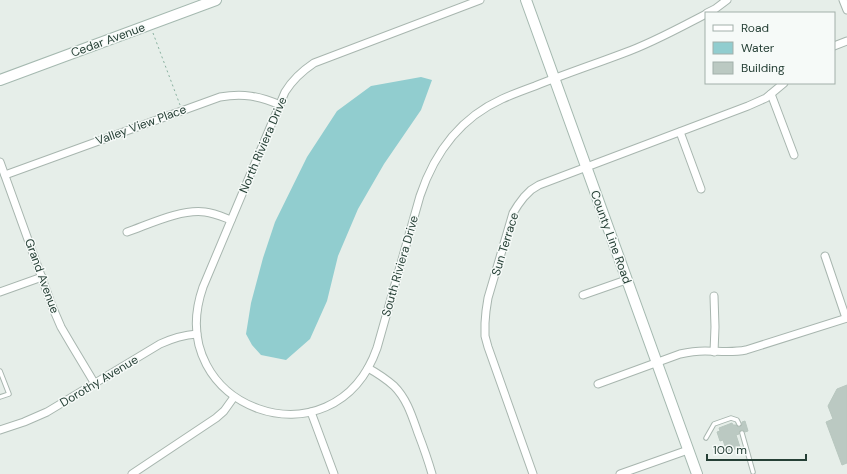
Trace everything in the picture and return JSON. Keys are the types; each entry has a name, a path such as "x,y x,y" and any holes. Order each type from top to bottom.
{"street":[{"name":"Cedar Avenue","path":"0,80 216,0"},
{"name":"North Riviera Drive","path":"234,397 221,385 209,369 203,357 197,334 197,308 231,220 285,92 297,75 314,63 480,0"},
{"name":"County Line Road","path":"526,0 697,474"},
{"name":"South Riviera Drive","path":"709,12 716,9 727,0"},
{"path":"843,0 847,10"},
{"name":"South Riviera Drive","path":"234,397 254,408 266,412 290,414 311,412 323,408 345,395 362,378 373,359 420,196 432,164 441,150 462,126 487,107 501,100 554,78 640,47 705,14"},
{"path":"835,46 847,41"},
{"name":"Sun Terrace","path":"533,474 488,347 485,329 488,298 510,221 518,204 531,190 539,185 748,106 766,98 783,84"},
{"path":"771,94 794,155"},
{"name":"Valley View Place","path":"5,175 215,98 232,95 254,96 280,105"},
{"path":"680,132 700,189"},
{"name":"Grand Avenue","path":"0,162 52,306 61,327 95,384"},
{"path":"127,232 182,213 203,212 231,220"},
{"path":"598,384 656,362 687,353 736,352 746,350 846,318 825,256"},
{"path":"0,292 42,276"},
{"path":"583,295 626,280"},
{"path":"714,296 714,352"},
{"name":"Dorothy Avenue","path":"0,430 47,412 165,342 180,336 197,334"},
{"path":"368,368 385,378 402,395 408,405 432,474"},
{"path":"132,474 212,421 224,411 234,397"},
{"path":"311,412 334,474"},
{"path":"620,474 688,450"}],"lane":[{"path":"0,371 9,394 0,397"},
{"path":"706,438 714,424 731,418 737,420 739,424"},
{"path":"742,433 753,472"}],"path":[{"path":"150,24 182,110"}],"water":[{"path":"421,77 432,80 421,110 384,164 358,209 338,256 327,301 310,339 286,360 261,355 252,345 246,334 251,303 263,258 275,222 307,157 337,111 371,86"}],"building":[{"path":"847,385 847,463 842,465 826,422 833,419 828,406 837,389"},
{"path":"745,421 748,431 745,432 741,430 739,434 736,435 740,447 727,452 723,440 720,441 717,432 720,431 719,428 732,423 733,425 740,427 742,422"}]}
